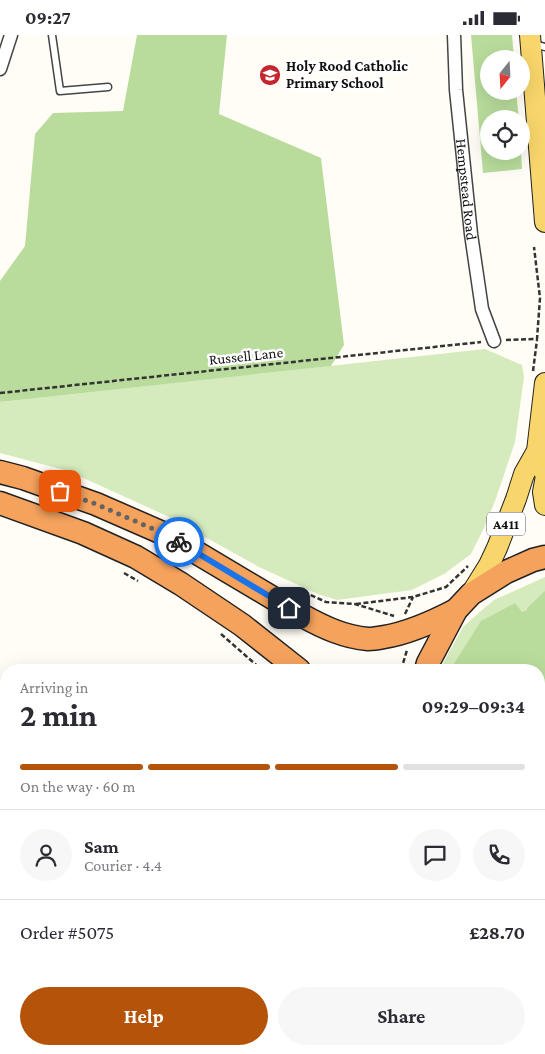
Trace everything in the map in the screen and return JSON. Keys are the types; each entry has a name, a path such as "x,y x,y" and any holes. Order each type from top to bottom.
{"highway":[{"path":"0,472 23,478 96,504 167,535 316,623 346,636 370,639 393,635 428,624 464,602 506,572 532,560 545,557"},
{"path":"0,503 83,533 136,557 181,584 242,625 292,664"},
{"path":"428,664 464,602"},
{"path":"264,642 282,664"}],"main road":[{"path":"535,42 541,119 545,222"},
{"name":"A411","path":"539,379 537,451 545,474"},
{"name":"A411","path":"464,602 489,565 516,499 524,474 537,451"},
{"name":"A411","path":"545,481 543,492 545,505"}],"street":[{"path":"0,69 12,35"},
{"name":"Hempstead Road","path":"454,35 456,90 471,233 482,309 494,341"}],"lane":[{"path":"52,35 60,91 108,87"}],"path":[{"path":"534,247 540,298 537,339 539,379"},
{"name":"Russell Lane","path":"0,393 494,341 537,339"},
{"path":"352,604 414,597 446,587 469,565"},
{"path":"122,572 145,585"},
{"path":"403,617 414,597"},
{"path":"219,633 255,664"}],"green space":[{"path":"137,35 227,35 219,114 321,158 344,345 331,366 0,402 0,281 25,246 35,134 53,113 123,111"},
{"path":"471,35 512,35 513,50 480,50 480,100 517,100 518,110 480,110 480,138"},
{"path":"482,160 522,160 522,169 483,173"},
{"path":"485,349 522,365 524,377 515,442 495,501 471,554 444,574 412,590 337,600 318,594 261,568 167,516 68,471 0,453 0,402"},
{"path":"545,577 545,664 443,664 463,627 494,600"},
{"path":"545,591 545,664 454,664 481,621 515,603 522,612 527,610"}],"way so far":[{"path":"60,491 96,504 179,542"}],"place":[{"name":"Holy Rood Catholic Primary School","path":"270,75"}],"route":[{"path":"179,542 289,608"}]}
